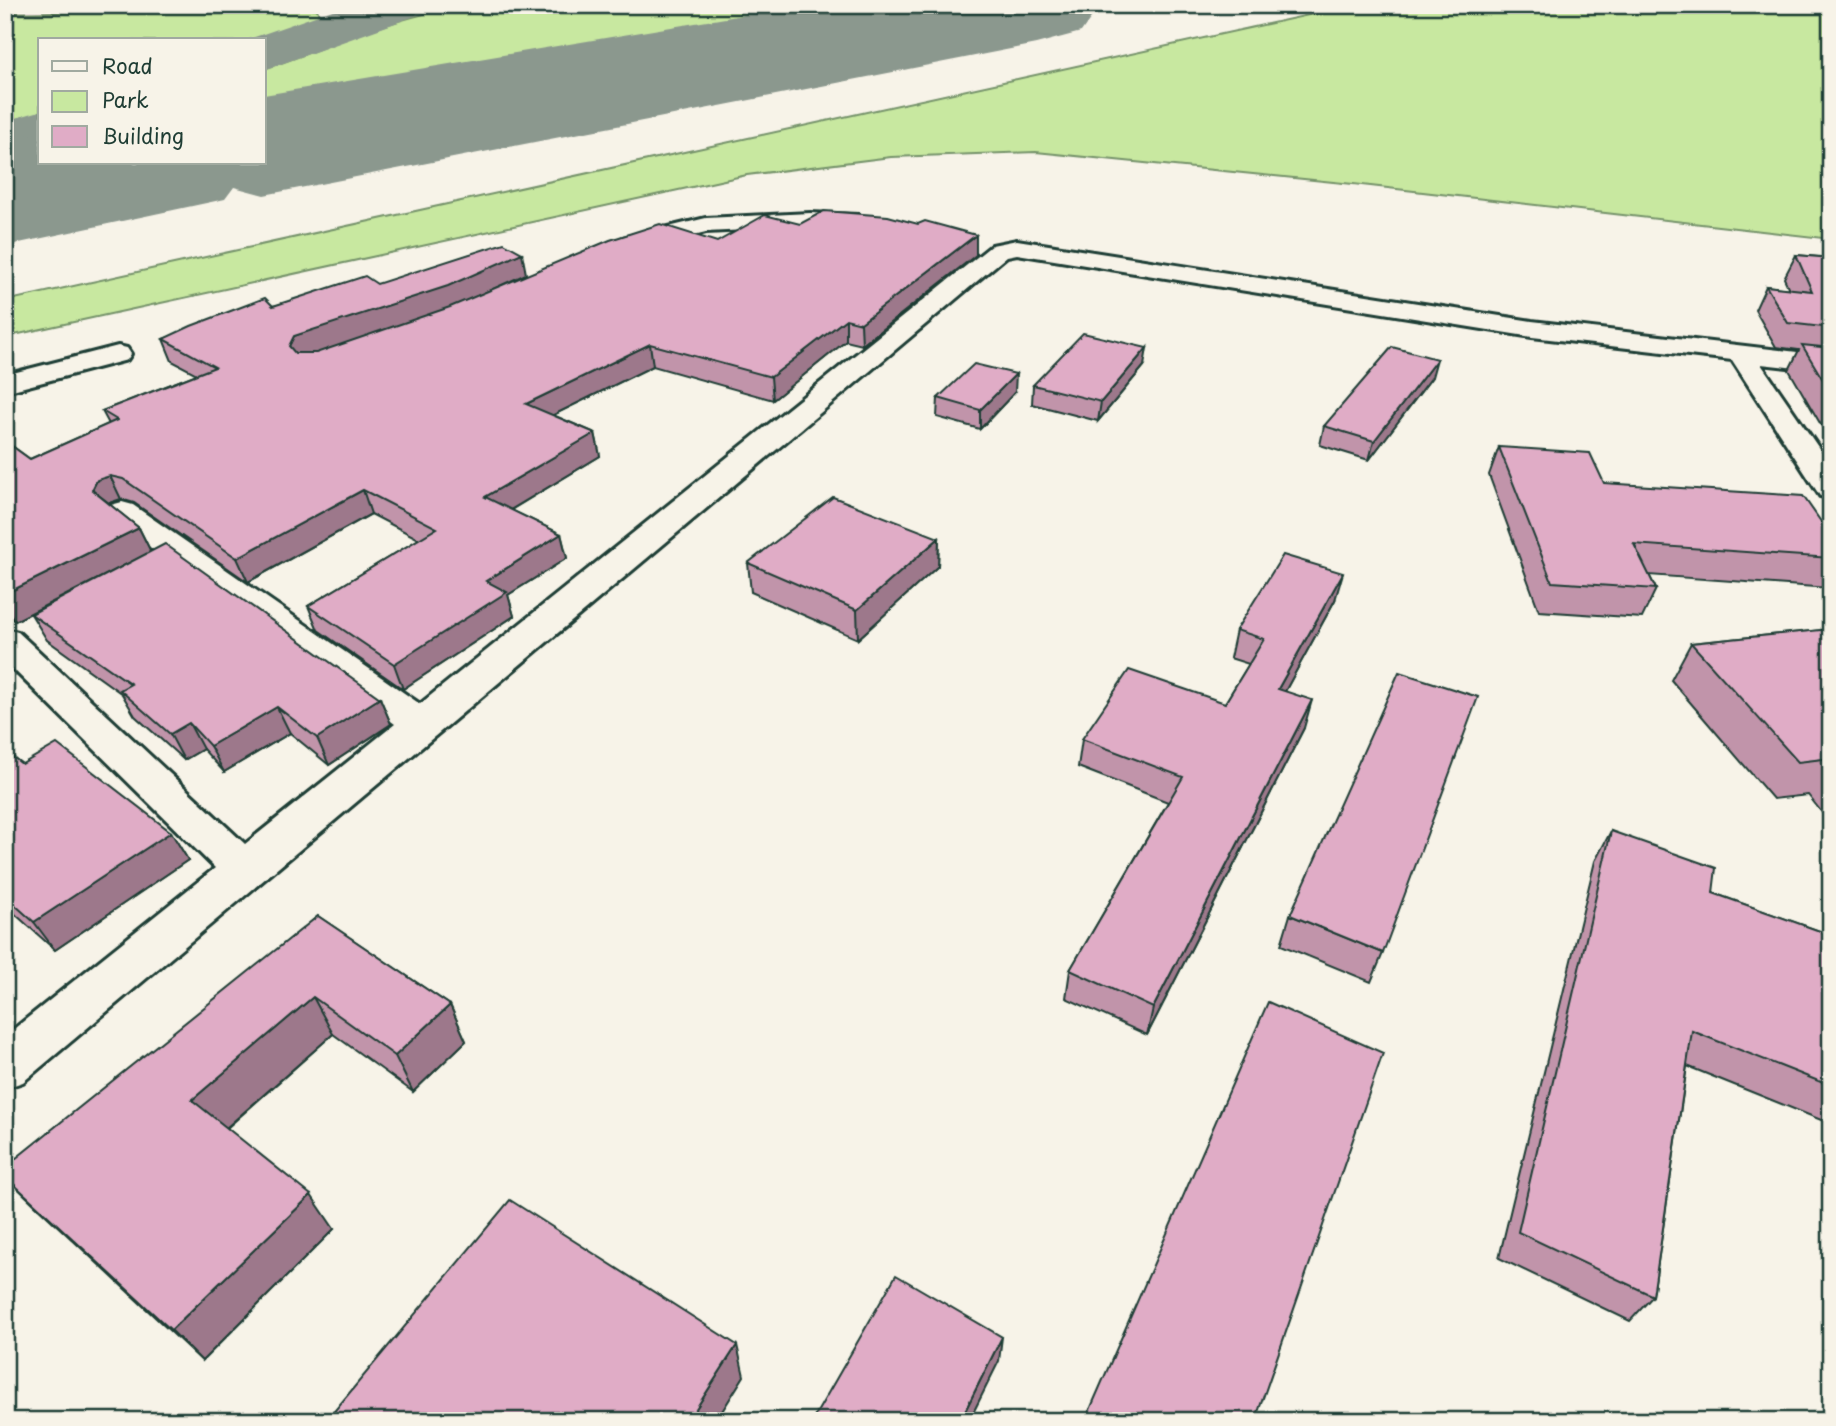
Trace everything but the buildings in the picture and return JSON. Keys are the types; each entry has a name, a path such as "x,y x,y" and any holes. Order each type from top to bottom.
{"street":[{"path":"610,248 706,225 810,220 878,223"},
{"path":"979,241 1262,284 1532,330 1831,365"},
{"path":"5,1066 985,261 1000,250 1017,247"},
{"path":"5,384 118,354"},
{"path":"1741,354 1831,489"},
{"path":"122,513 422,725"},
{"path":"143,572 179,553"},
{"path":"15,638 244,870"}],"shaded area":[{"path":"5,5 288,5 5,11"}],"green space":[{"path":"844,5 859,11 266,113 266,68 402,20 458,7"},
{"path":"1354,5 1831,5 1831,239 1353,184 1036,152 891,157 747,175 5,337 5,301"},
{"path":"298,7 317,9 320,19 305,28 266,41 266,38 38,38 38,116 5,126 5,13"}],"taxiway":[{"path":"266,52 397,5"},
{"path":"5,144 38,132"}],"runway":[{"path":"266,145 1036,5"},
{"path":"5,192 159,164"}]}
